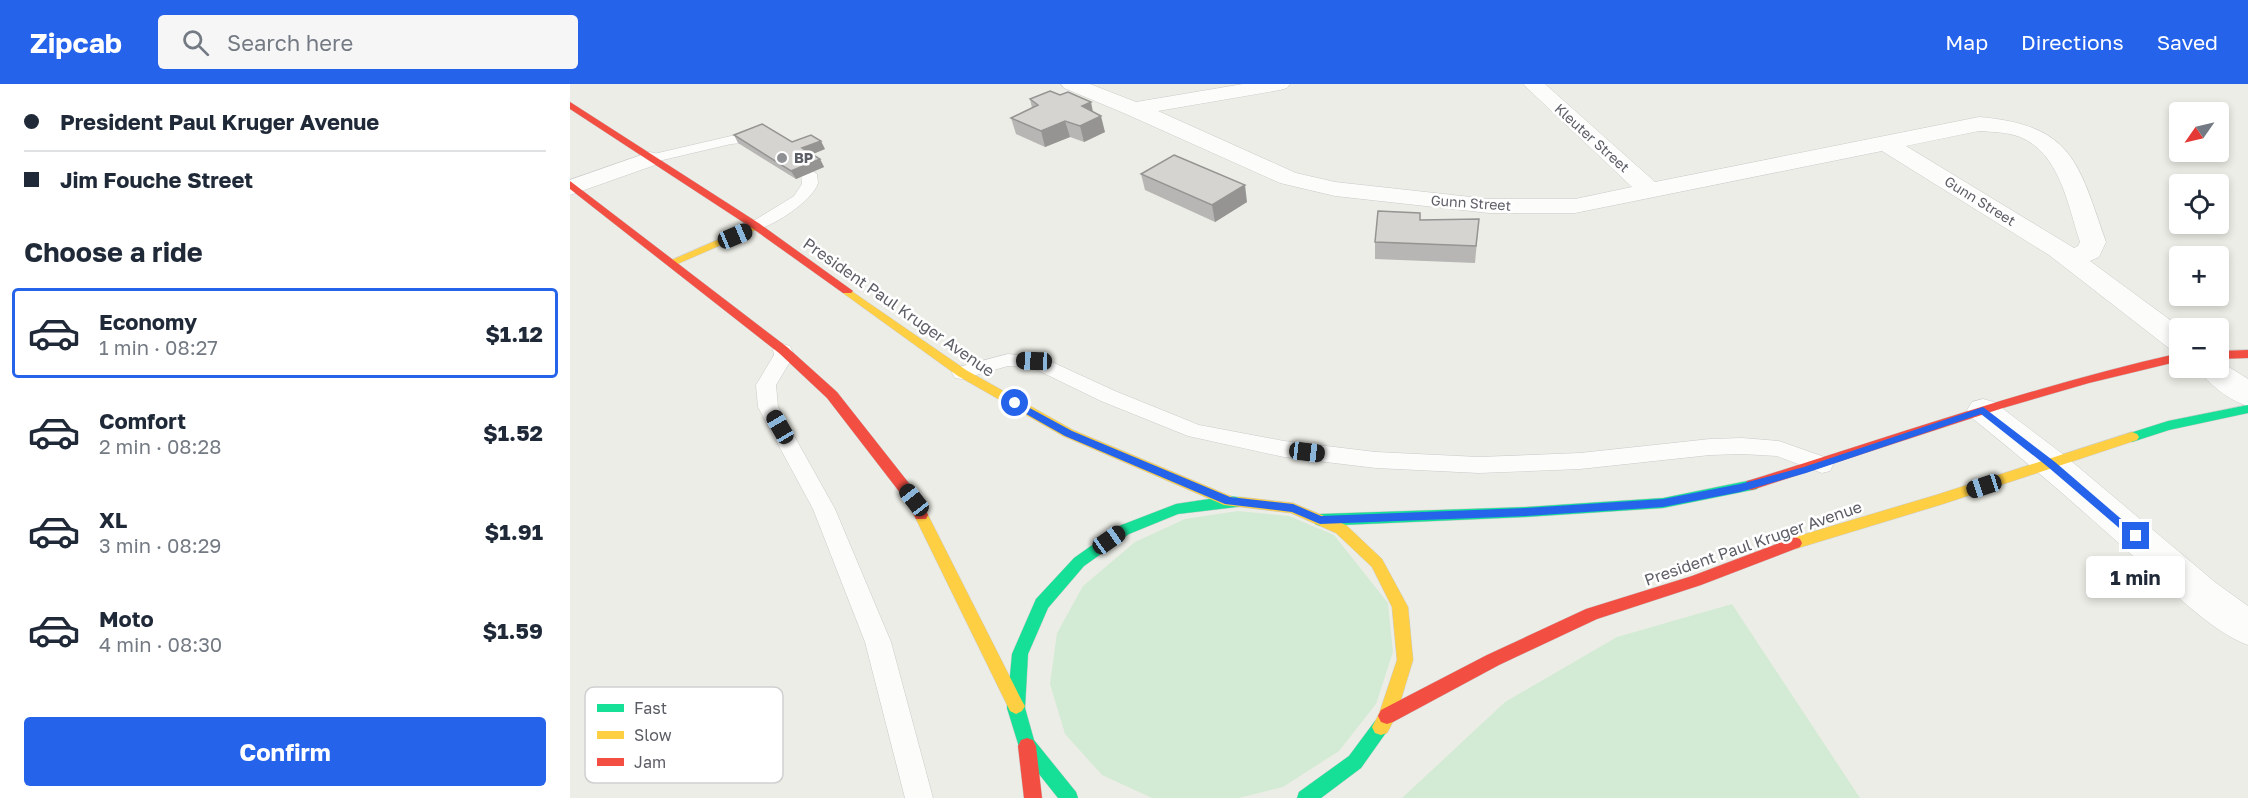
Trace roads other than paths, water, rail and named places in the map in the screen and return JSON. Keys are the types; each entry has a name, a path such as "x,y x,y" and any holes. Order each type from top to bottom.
{"street":[{"name":"Gunn Street","path":"1071,84 1288,178 1335,189 1489,206 1575,206 1979,124 1989,124 2019,130 2052,146 2067,168 2093,242 2090,251 2072,259"},
{"path":"1134,110 1280,84"},
{"name":"Kleuter Street","path":"1533,84 1650,191"},
{"name":"President Paul Kruger Avenue","path":"570,105 756,226 962,374 1068,433 1229,501"},
{"name":"Gunn Street","path":"1887,144 2072,259 2169,334"},
{"path":"571,186 650,159"},
{"path":"571,186 783,350 832,394 914,500 1016,708 1026,744 1033,798"},
{"path":"671,263 756,226"},
{"path":"2229,355 2248,354"},
{"path":"1320,520 1526,512 1663,503 1740,488 1822,465 1983,410 2101,374 2169,359"},
{"path":"2225,378 2248,395"},
{"name":"President Paul Kruger Avenue","path":"1387,716 1493,660 1592,614 1696,581 1807,538 2052,464 2168,426 2248,409"},
{"path":"1983,410 2052,464 2202,594 2248,628"},
{"path":"1016,708 1020,654 1042,604 1079,562 1125,530 1176,509 1229,501 1293,508 1341,529 1377,563 1400,608 1404,660 1387,716 1373,740 1355,762 1306,798"},
{"path":"1026,744 1069,798"},
{"path":"1345,789 1355,762"}],"lane":[{"path":"650,159 731,140 749,139"},
{"path":"756,226 800,199 810,184 809,174"},
{"path":"783,350 784,355 766,385 768,407 824,509 878,642 919,798"},
{"path":"962,374 1008,360 1034,361 1108,396 1195,431 1284,449 1376,460 1479,465 1580,460 1742,446 1779,449 1822,465"}],"place":[{"name":"BP","path":"782,158"}]}
